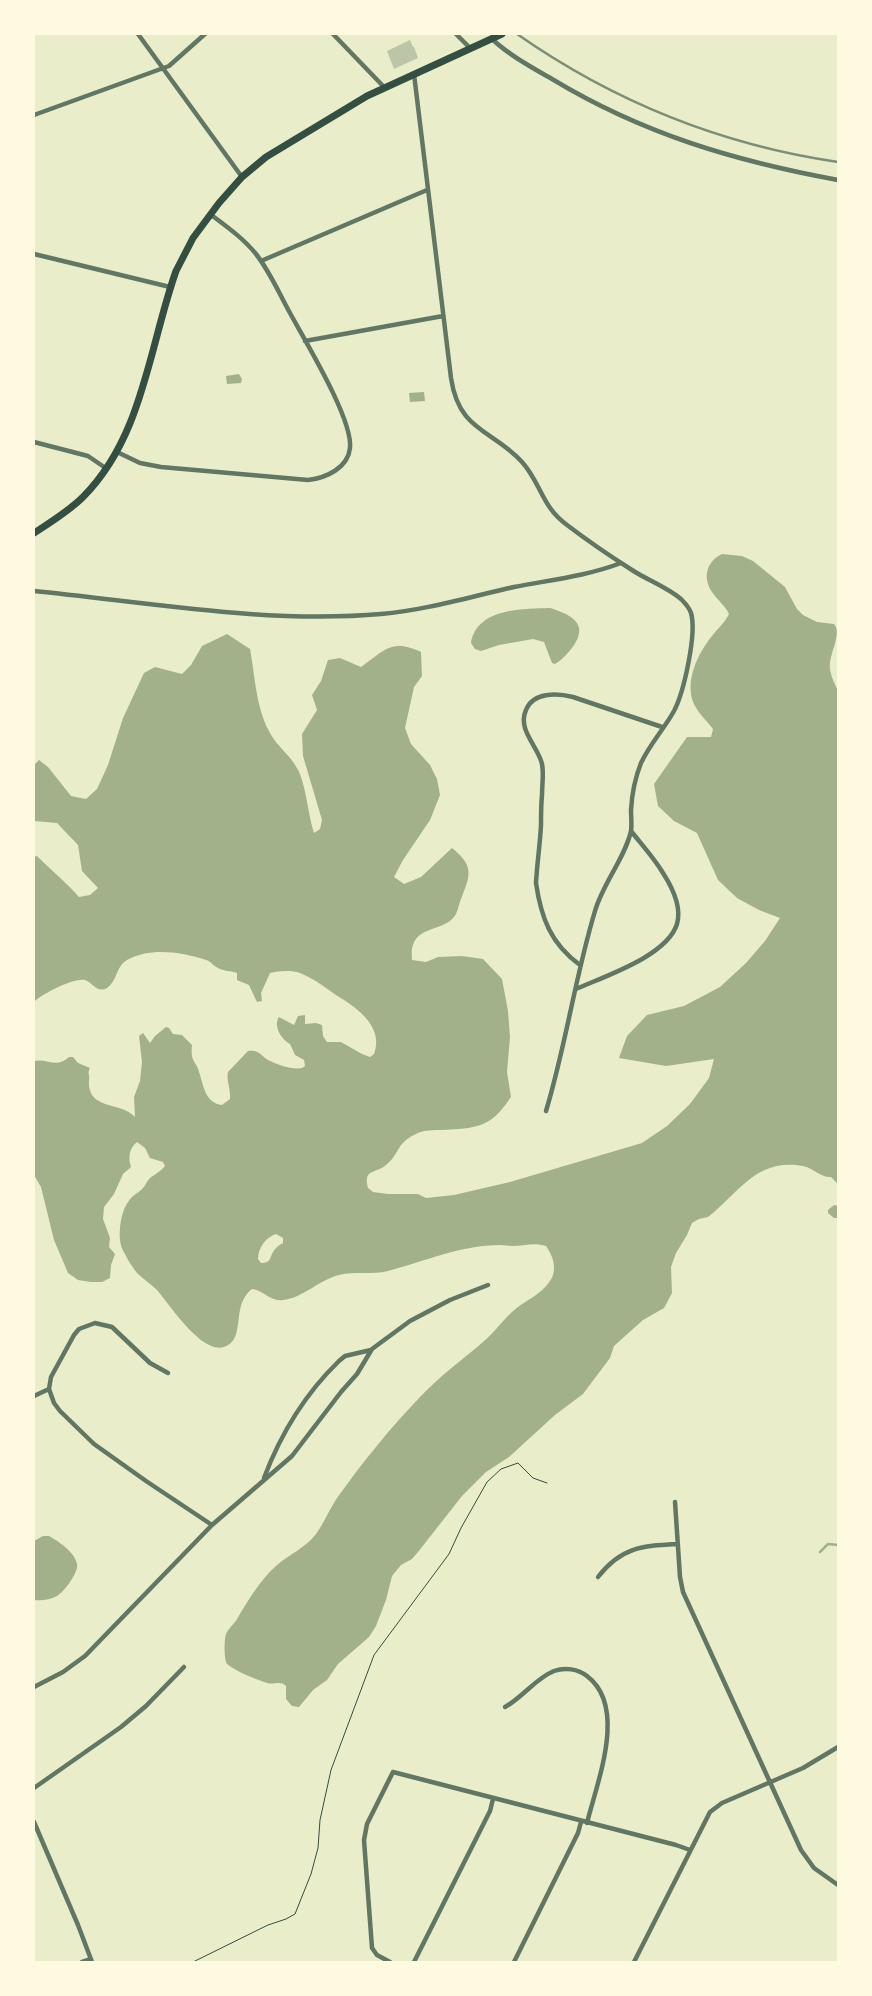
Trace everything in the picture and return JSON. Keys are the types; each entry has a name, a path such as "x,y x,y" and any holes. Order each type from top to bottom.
{"main road":[{"path":"34,533 76,504 107,469 117,452 133,416 170,287 186,250 210,214 242,177 277,150 384,87 502,34"}],"street":[{"path":"138,34 242,177"},
{"path":"34,116 163,68 176,61 204,34"},
{"path":"333,34 384,87"},
{"path":"456,34 471,49"},
{"path":"492,39 506,51 564,87 657,132 755,164 838,180"},
{"path":"414,73 452,389 460,408 466,418 521,461 534,480 544,502 558,518 621,563 675,594 692,614 693,622 688,664 677,704 649,748 638,770 632,796 631,831 624,851 601,893 580,965 576,989 546,1111"},
{"path":"262,261 427,190"},
{"path":"117,452 140,463 161,467 295,480 316,479 330,474 347,458 350,450 350,438 345,421 262,261 241,239 210,214"},
{"path":"34,254 170,287"},
{"path":"305,341 443,316"},
{"path":"34,442 88,456 107,469"},
{"path":"34,591 264,614 330,617 356,616 404,612 446,604 505,589 588,573 621,563"},
{"path":"580,965 560,948 552,935 538,899 536,883 543,782 542,763 524,727 526,708 539,697 548,694 560,694 662,727"},
{"path":"576,989 656,950 673,934 678,922 676,899 664,874 631,831"},
{"path":"264,1479 281,1438 307,1396 328,1371 345,1356 366,1352 410,1321 450,1300 488,1285"},
{"path":"168,1373 150,1363 112,1327 95,1324 79,1329 74,1335 51,1377 49,1389 54,1403 60,1411 94,1444 146,1482 212,1526"},
{"path":"34,1686 63,1672 85,1656 212,1526 292,1456 357,1374 372,1349"},
{"path":"34,1396 49,1389"},
{"path":"676,1502 677,1544 683,1592 769,1783 807,1860 818,1872 838,1885"},
{"path":"598,1577 611,1562 630,1550 642,1546 677,1544"},
{"path":"34,1788 121,1727 146,1706 184,1667"},
{"path":"505,1706 547,1674 560,1669 578,1671 587,1676 597,1687 606,1706 608,1729 605,1751 584,1822 514,1962"},
{"path":"634,1962 690,1850 708,1816 716,1807 811,1764 838,1748"},
{"path":"390,1962 375,1953 372,1945 365,1835 367,1824 393,1772 690,1850"},
{"path":"414,1962 490,1811 494,1799"},
{"path":"34,1822 92,1960 82,1962"}],"path":[{"path":"192,1962 295,1914 314,1865 318,1848 320,1820 331,1770 374,1655 449,1554 484,1486 493,1475 505,1467 518,1463 533,1478 547,1482"}],"shaded area":[{"path":"239,374 242,379 241,383 227,384 226,376"},
{"path":"424,392 425,401 410,402 409,393"},
{"path":"722,554 742,556 753,561 785,587 797,609 803,615 817,622 834,624 837,633 830,669 838,691 838,1184 831,1177 824,1176 803,1166 787,1165 773,1167 750,1179 708,1217 692,1223 676,1253 671,1267 672,1293 664,1308 643,1320 614,1346 610,1358 583,1394 555,1415 509,1457 486,1472 462,1496 412,1559 401,1565 392,1576 386,1600 376,1626 369,1637 338,1664 327,1680 313,1690 299,1707 292,1706 286,1699 286,1686 284,1684 262,1681 227,1664 225,1658 225,1637 227,1632 265,1577 277,1565 312,1539 347,1485 377,1446 421,1396 487,1338 512,1312 546,1286 554,1272 551,1254 546,1246 542,1245 486,1246 444,1254 388,1271 339,1275 290,1299 274,1299 252,1289 245,1296 242,1304 235,1337 231,1343 224,1347 215,1347 196,1336 187,1327 157,1290 137,1273 122,1248 120,1228 125,1207 150,1178 165,1166 163,1162 150,1158 145,1148 137,1142 132,1147 130,1153 131,1167 123,1174 114,1194 104,1207 103,1219 110,1238 109,1247 115,1254 111,1265 110,1278 102,1282 91,1282 78,1280 68,1273 54,1240 41,1187 34,1175 34,1061 56,1063 73,1057 78,1063 90,1068 90,1090 93,1097 129,1112 135,1117 134,1097 140,1081 142,1062 139,1036 143,1033 150,1043 166,1027 173,1034 182,1035 192,1045 193,1059 199,1070 206,1094 212,1101 222,1105 230,1099 228,1072 248,1051 257,1052 270,1061 286,1067 302,1068 305,1066 304,1060 295,1055 290,1044 279,1032 277,1021 279,1017 294,1025 298,1016 305,1015 305,1024 316,1023 322,1025 323,1036 327,1042 341,1042 370,1057 374,1054 376,1036 373,1028 362,1013 305,975 289,971 270,973 261,993 262,1001 257,1002 249,985 237,980 237,973 220,969 208,961 166,952 146,953 127,960 120,967 109,987 105,989 99,989 85,980 73,981 43,995 34,1002 34,857 37,856 79,897 90,895 98,888 82,871 78,845 57,823 34,821 34,765 39,760 48,767 71,796 86,799 97,789 108,765 123,718 144,673 155,667 182,674 191,665 202,646 227,634 250,649 261,712 273,737 297,767 314,833 320,829 322,820 303,756 302,734 317,710 312,695 321,681 328,660 340,658 361,667 388,648 395,646 411,648 421,652 422,676 414,687 405,728 411,744 430,765 437,779 440,795 430,820 394,877 404,884 421,877 452,848 467,865 467,883 455,916 446,923 419,935 412,947 412,960 426,962 438,957 462,956 483,959 502,979 508,1011 510,1037 507,1072 511,1097 496,1115 481,1125 427,1131 411,1137 402,1144 391,1161 369,1174 367,1177 368,1188 373,1192 418,1194 426,1198 454,1195 510,1182 642,1143 667,1126 690,1104 709,1078 714,1059 666,1066 619,1058 627,1036 647,1015 684,1006 720,987 746,963 765,941 780,918 759,910 737,898 718,880 697,833 674,821 658,806 654,784 687,737 711,737 713,729 694,704 691,686 694,668 702,651 729,614 712,592 707,581 710,565","holes":["276,1234 283,1238 283,1243 275,1249 269,1260 261,1263 258,1255 266,1240"]},
{"path":"550,608 571,617 579,627 577,640 572,648 555,664 552,663 544,642 533,639 499,645 481,651 475,649 471,643 475,631 491,617 514,610"},
{"path":"834,1205 838,1206 838,1218 834,1218 828,1213 828,1210"},
{"path":"43,1536 49,1536 66,1547 76,1560 77,1568 60,1594 48,1599 34,1600 34,1541"}],"building":[{"path":"410,40 418,58 394,69 387,51"}],"waterway":[{"path":"820,1552 828,1544 838,1545"}],"railway":[{"path":"517,34 591,80 670,117 752,144 838,162"}]}
